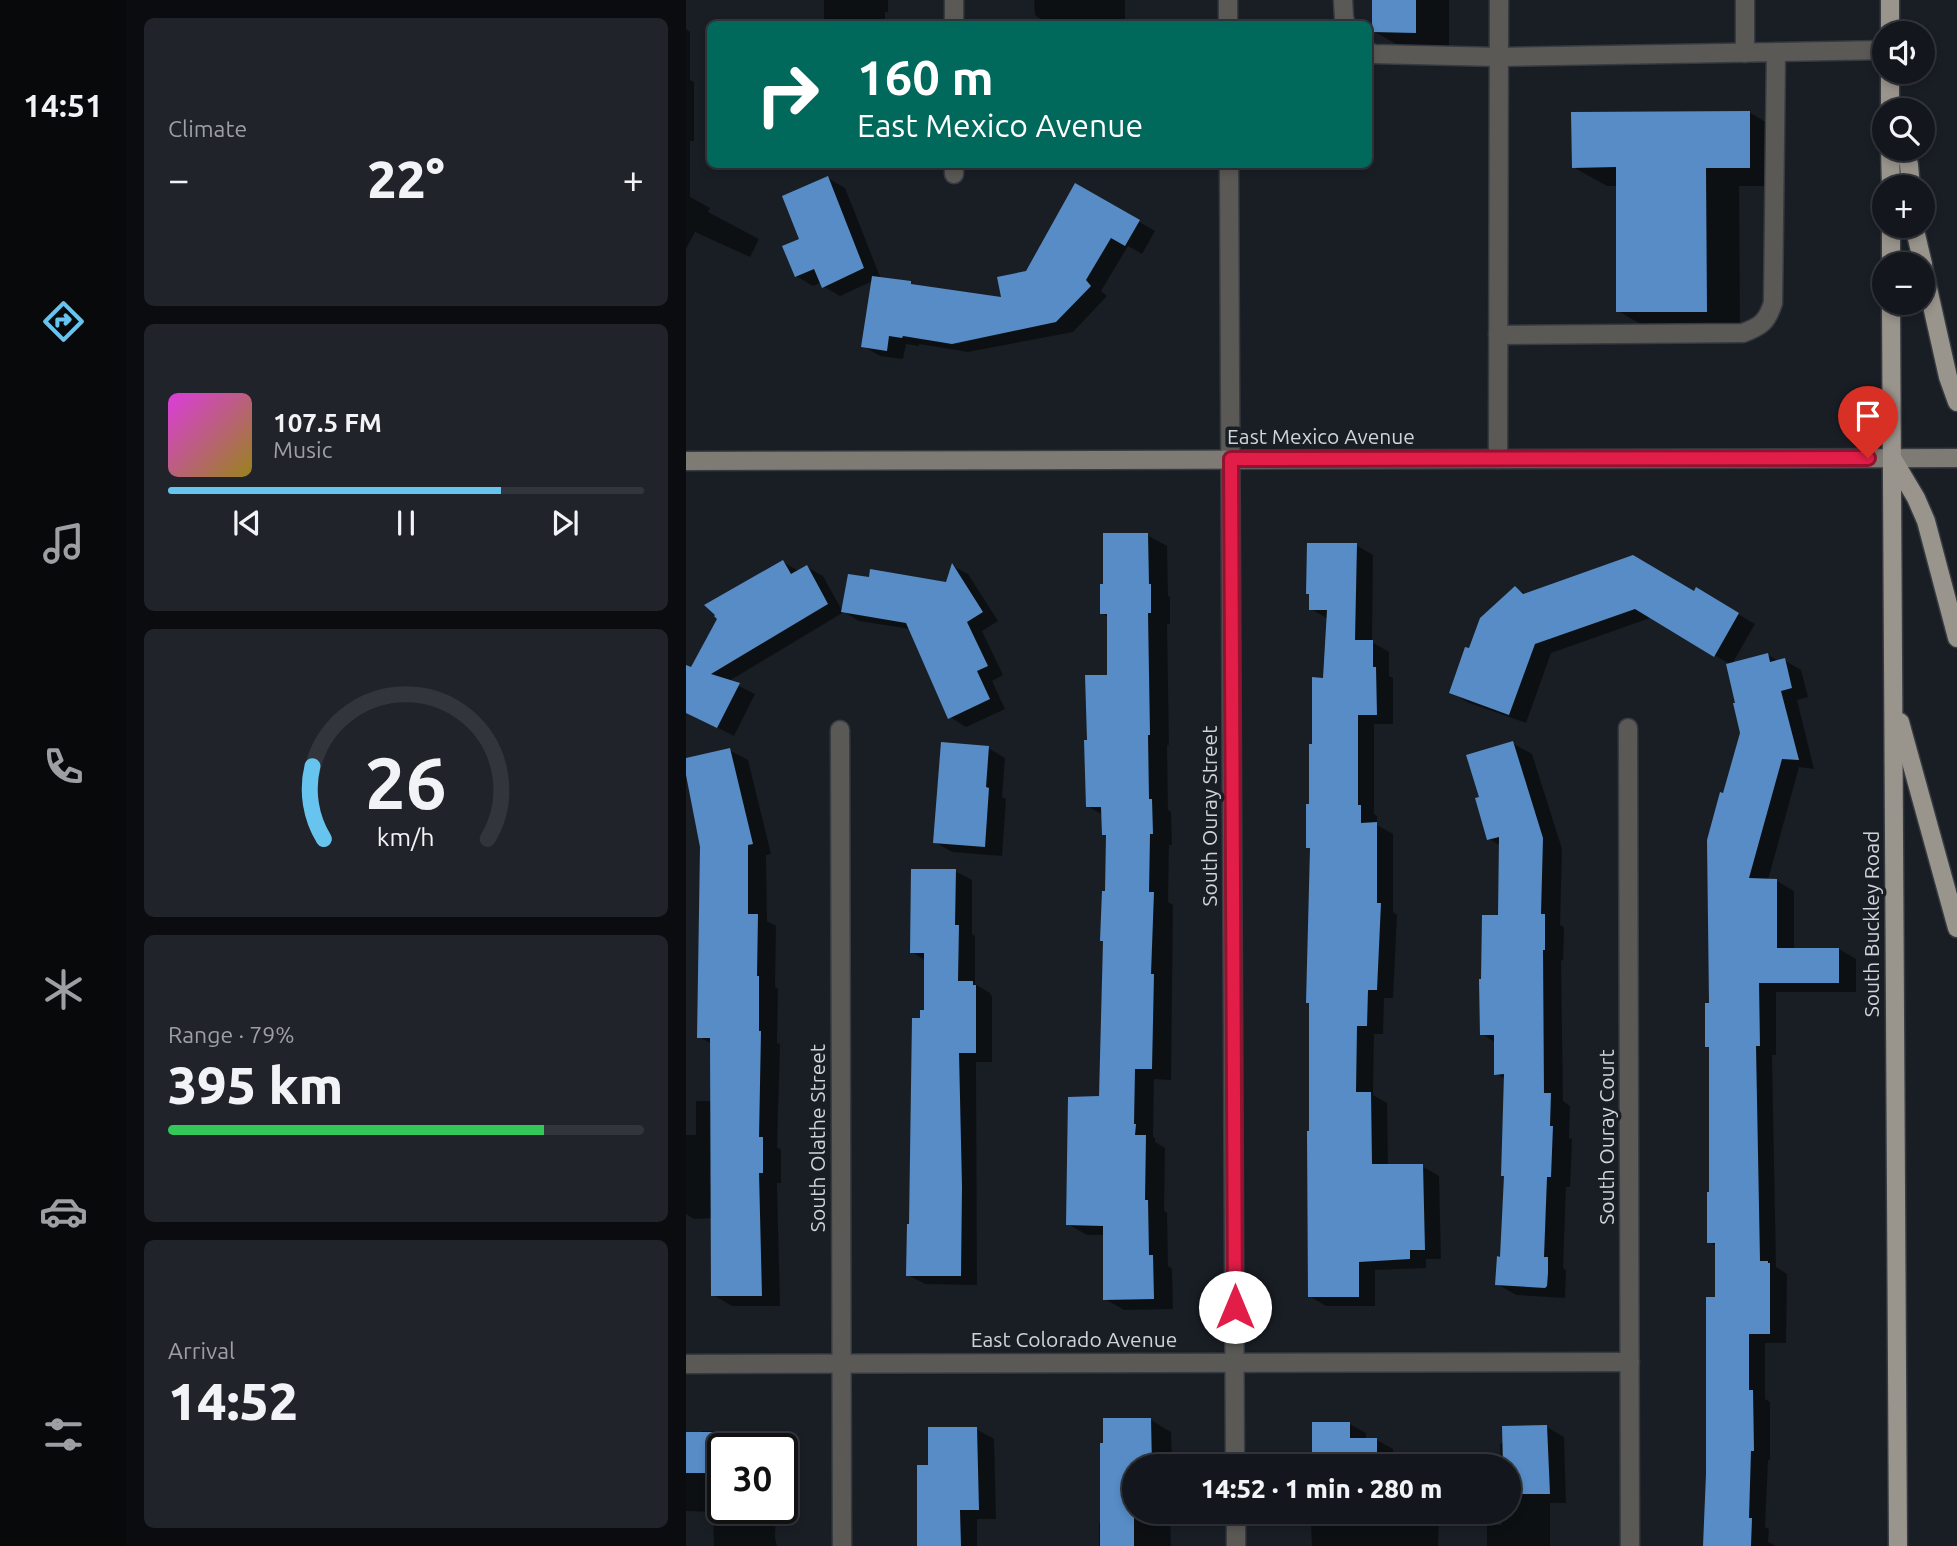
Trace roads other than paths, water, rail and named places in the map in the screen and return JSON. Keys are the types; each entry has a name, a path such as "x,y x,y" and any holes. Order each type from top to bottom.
{"main road":[{"path":"1890,0 1890,21"},
{"name":"South Buckley Road","path":"1891,315 1898,1546"},
{"path":"1934,315 1948,377 1957,402"},
{"path":"1893,458 1926,521 1957,638"},
{"path":"1894,702 1957,928"}],"street":[{"path":"954,0 954,21"},
{"path":"1228,0 1228,21"},
{"path":"1343,0 1346,21"},
{"path":"1498,459 1499,0"},
{"path":"1745,0 1745,53"},
{"path":"1372,53 1499,57 1872,50"},
{"path":"1497,335 1743,333 1756,328 1768,318 1773,303 1776,52"},
{"name":"South Ouray Street","path":"1229,168 1236,1454"},
{"name":"East Mexico Avenue","path":"686,461 1957,458"},
{"name":"South Ouray Court","path":"1629,728 1630,1546"},
{"name":"South Olathe Street","path":"840,730 842,1546"},
{"name":"East Colorado Avenue","path":"686,1364 1630,1362"},
{"path":"1236,1524 1236,1546"}]}
